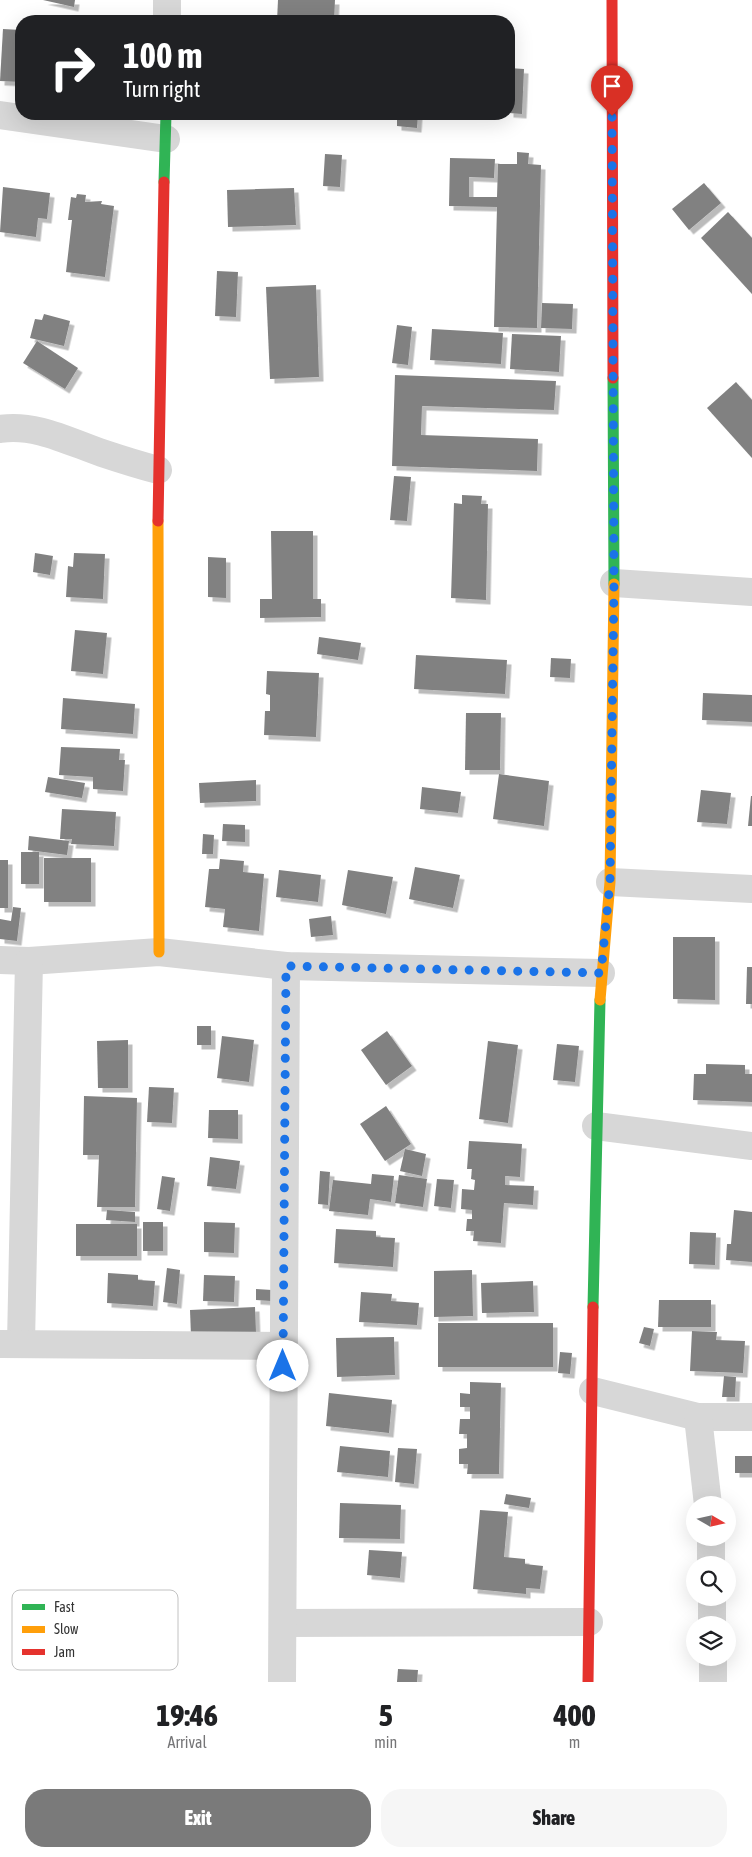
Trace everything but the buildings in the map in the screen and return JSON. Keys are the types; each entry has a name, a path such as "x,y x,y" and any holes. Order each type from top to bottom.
{"street":[{"path":"167,0 167,15"},
{"path":"588,1682 596,1126 601,973 610,882 614,583 612,0"},
{"path":"0,115 15,116"},
{"path":"75,120 166,126 158,470 159,952"},
{"path":"0,429 9,427 53,435 102,453 158,470"},
{"path":"614,583 752,592"},
{"path":"610,882 752,889"},
{"path":"0,960 29,961 159,952 286,966 601,973"},
{"path":"29,961 11,1344 283,1346"},
{"path":"282,1682 286,966"},
{"path":"596,1126 752,1146"},
{"path":"593,1391 698,1417 752,1417"},
{"path":"698,1417 707,1496"},
{"path":"283,1623 589,1622"},
{"path":"713,1666 713,1682"}],"traffic: fast":[{"path":"164,182 166,120"},
{"path":"613,378 614,584"},
{"path":"593,1307 600,1000"}],"traffic: slow":[{"path":"158,521 159,952"},
{"path":"600,1000 610,882 614,584"}],"traffic: jam":[{"path":"612,0 613,378"},
{"path":"158,521 164,182"},
{"path":"588,1682 593,1307"}],"route":[{"path":"283,1366 286,966 601,973 610,882 614,583 612,116"}]}
